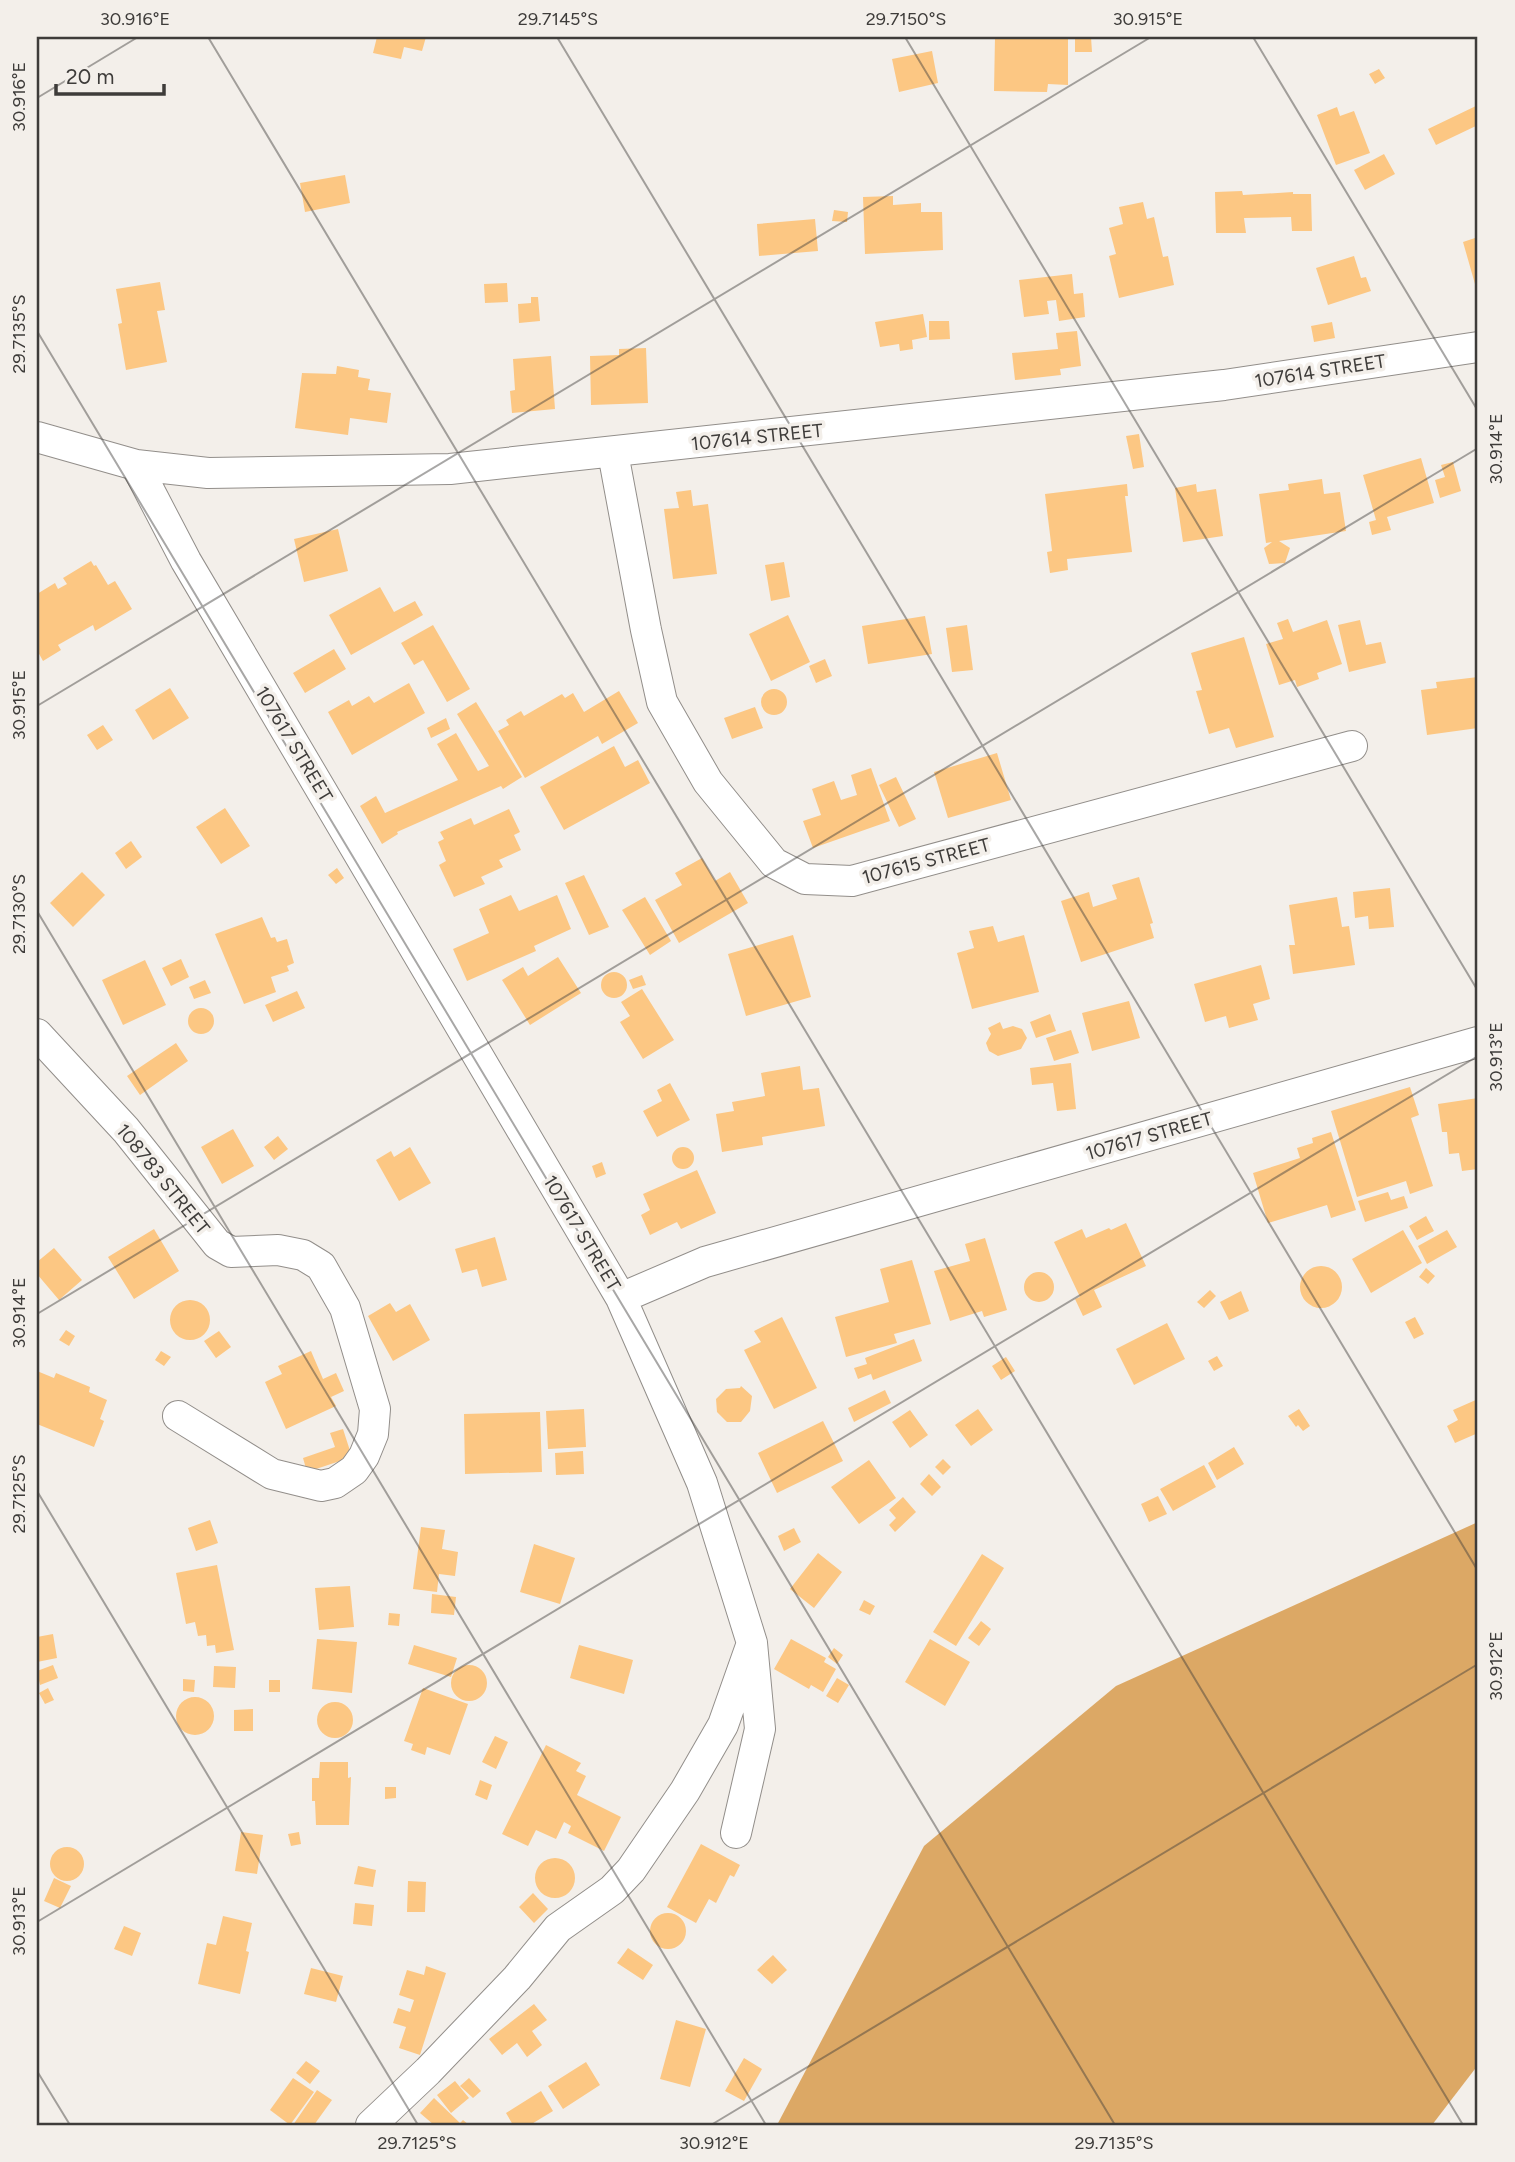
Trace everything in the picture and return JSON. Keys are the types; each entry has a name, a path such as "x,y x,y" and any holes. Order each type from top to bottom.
{"street":[{"name":"107614 STREET","path":"37,437 136,465 208,473 450,469 1224,385 1478,346"},
{"name":"107615 STREET","path":"613,453 662,702 708,782 774,863 805,879 852,881 1352,746"},
{"name":"107617 STREET","path":"136,465 186,561 621,1298 705,1262 1478,1042"},
{"name":"108783 STREET","path":"37,1034 126,1130 216,1244 231,1252 278,1250 303,1255 321,1266 345,1308 376,1409 373,1434 355,1470 335,1483 321,1486 272,1474 178,1416"},
{"path":"621,1298 702,1483 752,1643 760,1729 736,1833"},
{"path":"371,2125 428,2071 517,1978 558,1928 611,1890 631,1870 685,1791 723,1725 752,1643"}],"shaded area":[{"path":"1478,1522 1478,2065 1432,2125 777,2125 924,1846 1116,1686"}],"building":[{"path":"377,37 426,37 422,51 404,47 401,59 373,53"},
{"path":"995,37 1068,37 1068,85 1048,84 1047,92 994,91"},
{"path":"1075,37 1091,37 1092,52 1075,52"},
{"path":"932,51 938,83 899,92 892,59"},
{"path":"1379,69 1385,78 1375,84 1369,74"},
{"path":"1478,105 1478,125 1436,145 1428,129"},
{"path":"1337,107 1340,116 1354,111 1370,153 1336,165 1317,115"},
{"path":"1384,154 1395,174 1365,190 1354,170"},
{"path":"345,175 350,203 305,212 300,183"},
{"path":"1242,191 1243,195 1293,192 1311,194 1312,231 1292,231 1291,217 1244,218 1246,233 1216,233 1215,192"},
{"path":"893,196 893,205 921,203 921,212 942,212 943,250 865,254 863,197"},
{"path":"1143,202 1147,219 1154,217 1163,257 1168,256 1174,285 1119,298 1109,256 1116,254 1109,228 1123,224 1119,207"},
{"path":"834,210 848,212 847,222 832,221"},
{"path":"815,219 818,251 759,256 757,224"},
{"path":"1478,237 1478,291 1477,291 1463,242"},
{"path":"1354,256 1361,278 1366,277 1371,291 1328,305 1316,268"},
{"path":"1072,274 1074,294 1083,293 1085,317 1059,321 1056,300 1047,301 1049,314 1024,317 1019,280"},
{"path":"160,282 165,310 157,311 167,362 126,370 118,324 122,323 116,289"},
{"path":"507,283 508,302 485,303 484,284"},
{"path":"531,297 538,297 540,321 519,323 518,304 531,303"},
{"path":"923,314 927,337 912,340 913,349 900,351 899,344 880,347 875,322"},
{"path":"929,321 949,321 950,339 929,340"},
{"path":"1332,322 1335,338 1314,342 1311,326"},
{"path":"1077,331 1081,366 1060,369 1061,375 1015,380 1012,353 1058,349 1056,333"},
{"path":"646,348 648,403 591,405 590,356 619,355 619,349"},
{"path":"551,356 555,409 512,413 510,391 515,390 513,359"},
{"path":"337,366 359,370 358,377 370,379 368,390 391,393 387,423 350,418 348,435 295,428 302,373 336,374"},
{"path":"1139,434 1144,467 1133,469 1126,436"},
{"path":"1421,458 1434,503 1387,517 1391,530 1372,535 1369,522 1376,520 1363,475"},
{"path":"1453,462 1461,491 1440,498 1435,480 1445,477 1441,465"},
{"path":"1322,479 1324,494 1340,492 1346,531 1279,541 1290,548 1285,563 1269,564 1264,548 1272,542 1266,543 1259,494 1289,490 1288,484"},
{"path":"1127,484 1128,496 1125,496 1132,552 1067,559 1068,570 1050,573 1047,552 1052,551 1045,494"},
{"path":"1196,484 1197,492 1216,489 1223,536 1183,542 1175,488"},
{"path":"691,490 693,506 708,504 717,574 673,579 664,509 679,508 676,492"},
{"path":"338,529 348,571 304,582 294,539"},
{"path":"91,561 108,585 115,581 132,609 95,631 93,625 58,645 61,650 43,661 37,650 37,594 55,583 58,589 67,584 63,578"},
{"path":"784,562 790,597 771,601 765,565"},
{"path":"380,587 394,612 415,601 423,615 351,655 329,615"},
{"path":"788,615 810,662 771,681 749,634"},
{"path":"925,616 932,654 868,664 862,626"},
{"path":"1288,619 1293,632 1327,620 1342,664 1317,673 1319,679 1297,687 1295,680 1279,685 1266,644 1283,639 1277,623"},
{"path":"1360,620 1366,645 1381,642 1386,663 1349,672 1338,625"},
{"path":"433,625 470,689 447,702 423,660 414,665 401,643"},
{"path":"967,625 973,670 952,672 946,628"},
{"path":"1244,637 1274,737 1236,748 1229,728 1209,734 1196,691 1202,690 1191,653"},
{"path":"334,649 346,669 305,693 293,673"},
{"path":"825,659 832,676 816,683 809,666"},
{"path":"1478,677 1478,728 1427,735 1421,690 1437,688 1436,682"},
{"path":"409,683 425,713 352,755 328,712 349,700 352,706 369,696 374,703"},
{"path":"170,688 189,718 153,740 135,710"},
{"path":"774,689 783,693 787,702 783,711 774,715 765,711 761,702 765,693"},
{"path":"619,691 638,723 602,744 598,736 525,778 498,731 509,725 506,720 521,711 524,716 562,694 565,698 573,693 584,712"},
{"path":"476,702 522,777 503,789 501,786 397,832 398,834 382,844 360,806 376,796 385,813 458,780 437,744 456,733 478,771 489,766 457,714"},
{"path":"755,707 763,728 732,739 724,718"},
{"path":"446,718 450,729 431,738 427,728"},
{"path":"103,725 113,740 97,750 87,735"},
{"path":"614,746 625,767 638,760 650,783 564,830 540,787"},
{"path":"997,753 1011,800 948,818 934,772"},
{"path":"871,768 890,821 813,848 803,821 821,815 812,789 834,781 841,800 857,795 851,775"},
{"path":"896,777 916,819 899,827 879,785"},
{"path":"225,808 250,846 221,864 196,827"},
{"path":"509,809 520,832 514,835 521,850 499,860 503,867 481,877 485,884 454,897 439,865 446,861 438,842 444,839 440,832 471,818 474,825"},
{"path":"131,841 142,857 126,869 115,853"},
{"path":"702,858 715,881 730,872 748,903 679,943 655,900 682,885 675,873"},
{"path":"337,868 344,878 336,884 328,875"},
{"path":"82,872 105,895 73,927 50,903"},
{"path":"584,875 609,927 589,935 565,883"},
{"path":"1139,877 1153,923 1150,924 1154,938 1081,962 1061,901 1089,892 1093,907 1117,899 1112,885"},
{"path":"1390,888 1394,927 1369,929 1368,916 1355,918 1353,892"},
{"path":"511,895 519,911 557,895 571,929 534,946 536,951 467,981 453,949 489,933 479,909"},
{"path":"645,897 671,941 650,955 622,910"},
{"path":"1337,897 1342,927 1349,926 1355,965 1293,974 1289,945 1295,945 1289,905"},
{"path":"262,917 271,938 275,937 277,942 287,939 294,963 287,966 289,971 271,977 276,992 244,1004 215,934"},
{"path":"993,926 998,942 1024,935 1039,992 972,1009 957,953 974,948 969,931"},
{"path":"793,935 811,997 746,1016 728,954"},
{"path":"558,957 581,993 530,1025 502,980 523,967 528,976"},
{"path":"181,959 189,977 171,986 162,968"},
{"path":"145,960 166,1005 123,1025 102,980"},
{"path":"1261,965 1270,999 1253,1004 1258,1020 1229,1028 1226,1016 1205,1022 1194,984"},
{"path":"614,972 623,976 627,985 623,994 614,998 605,994 601,985 605,976"},
{"path":"642,975 646,985 633,989 629,980"},
{"path":"205,980 211,993 194,999 189,987"},
{"path":"642,989 674,1040 643,1059 620,1022 630,1016 621,1002"},
{"path":"297,991 305,1008 273,1022 265,1005"},
{"path":"1129,1001 1140,1038 1092,1051 1082,1013"},
{"path":"201,1008 210,1012 214,1021 210,1030 201,1034 192,1030 188,1021 192,1012"},
{"path":"1050,1014 1056,1031 1036,1038 1030,1022"},
{"path":"1000,1022 1003,1029 1013,1026 1022,1029 1027,1038 1021,1049 998,1056 989,1051 986,1043 991,1034 988,1028"},
{"path":"1071,1030 1079,1053 1054,1061 1046,1038"},
{"path":"176,1043 188,1061 140,1095 127,1076"},
{"path":"1071,1063 1076,1109 1057,1111 1053,1083 1032,1085 1030,1068"},
{"path":"800,1066 803,1090 819,1088 825,1126 762,1137 763,1145 722,1152 716,1114 734,1111 732,1102 765,1096 761,1073"},
{"path":"670,1083 690,1120 657,1137 643,1111 662,1101 657,1090"},
{"path":"1410,1087 1419,1115 1411,1118 1433,1186 1410,1194 1406,1181 1357,1197 1331,1111"},
{"path":"1478,1098 1478,1169 1462,1171 1459,1153 1449,1154 1447,1132 1442,1132 1438,1104"},
{"path":"233,1129 254,1166 222,1184 201,1147"},
{"path":"1331,1132 1356,1210 1331,1218 1327,1205 1268,1223 1253,1173 1300,1158 1297,1148 1313,1143 1312,1138"},
{"path":"278,1136 288,1149 274,1160 264,1147"},
{"path":"410,1147 431,1183 399,1201 376,1160 391,1151 394,1157"},
{"path":"683,1147 691,1150 694,1158 691,1166 683,1169 675,1166 672,1158 675,1150"},
{"path":"602,1162 606,1174 596,1178 592,1166"},
{"path":"697,1170 716,1213 681,1229 677,1222 650,1235 641,1215 650,1210 643,1194"},
{"path":"1388,1192 1391,1200 1404,1196 1408,1208 1365,1222 1358,1201"},
{"path":"1426,1216 1434,1231 1417,1240 1409,1226"},
{"path":"1126,1223 1146,1266 1094,1290 1102,1307 1083,1316 1075,1299 1080,1297 1054,1242 1082,1229 1086,1238"},
{"path":"154,1229 179,1271 134,1299 108,1257"},
{"path":"1403,1230 1422,1263 1371,1293 1352,1259"},
{"path":"1447,1230 1457,1247 1427,1264 1418,1246"},
{"path":"495,1237 507,1280 482,1287 477,1269 462,1273 455,1249"},
{"path":"985,1238 1007,1310 984,1317 982,1311 950,1321 934,1271 970,1261 965,1244"},
{"path":"54,1248 82,1280 59,1300 37,1274 37,1262"},
{"path":"912,1260 931,1324 894,1334 897,1343 846,1357 835,1317 889,1302 880,1269"},
{"path":"1321,1266 1336,1272 1342,1287 1336,1302 1321,1308 1306,1302 1300,1287 1306,1272"},
{"path":"1426,1268 1435,1276 1428,1284 1419,1277"},
{"path":"1039,1272 1050,1276 1054,1287 1050,1298 1039,1302 1028,1298 1024,1287 1028,1276"},
{"path":"1210,1290 1216,1296 1204,1308 1197,1302"},
{"path":"1241,1291 1249,1311 1229,1320 1220,1302"},
{"path":"190,1300 198,1301 204,1306 209,1312 209,1328 204,1334 198,1339 190,1340 182,1339 176,1334 171,1328 170,1320 171,1312 176,1306 182,1301"},
{"path":"390,1303 396,1312 410,1304 430,1340 393,1361 368,1316"},
{"path":"782,1317 817,1388 774,1409 744,1350 761,1342 754,1331"},
{"path":"1415,1317 1424,1334 1414,1339 1405,1322"},
{"path":"1167,1323 1185,1359 1134,1385 1116,1349"},
{"path":"66,1330 75,1336 69,1346 59,1340"},
{"path":"219,1331 231,1347 216,1358 204,1341"},
{"path":"914,1339 922,1361 873,1380 871,1374 858,1379 854,1368 867,1364 865,1358"},
{"path":"161,1351 171,1357 164,1366 155,1360"},
{"path":"311,1351 323,1379 336,1373 344,1391 331,1397 336,1406 286,1429 265,1382 282,1374 278,1366"},
{"path":"1217,1356 1223,1366 1214,1371 1208,1361"},
{"path":"1006,1357 1015,1371 1001,1380 992,1366"},
{"path":"37,1371 54,1378 56,1373 90,1387 89,1392 107,1400 100,1419 104,1421 94,1447 37,1424"},
{"path":"741,1386 752,1396 750,1411 741,1422 727,1422 717,1412 716,1399 726,1389"},
{"path":"885,1390 891,1403 854,1422 848,1408"},
{"path":"1478,1399 1478,1433 1455,1443 1447,1426 1458,1420 1453,1410"},
{"path":"584,1409 586,1447 548,1449 546,1411"},
{"path":"978,1409 993,1430 971,1446 955,1425"},
{"path":"1299,1409 1310,1426 1303,1431 1298,1425 1296,1427 1288,1416"},
{"path":"910,1410 928,1435 910,1448 892,1422"},
{"path":"540,1412 542,1472 465,1474 464,1414"},
{"path":"823,1421 843,1461 777,1493 758,1453"},
{"path":"343,1429 352,1457 307,1472 303,1458 335,1447 330,1433"},
{"path":"1234,1447 1244,1464 1217,1480 1208,1463"},
{"path":"583,1451 584,1474 556,1475 555,1453"},
{"path":"943,1459 951,1467 943,1475 935,1467"},
{"path":"869,1460 896,1498 859,1524 831,1487"},
{"path":"1204,1465 1216,1487 1173,1511 1160,1489"},
{"path":"929,1474 941,1487 932,1496 920,1484"},
{"path":"1158,1496 1167,1514 1149,1522 1141,1504"},
{"path":"903,1497 916,1512 895,1532 889,1525 896,1518 889,1510"},
{"path":"210,1520 218,1543 196,1551 188,1528"},
{"path":"421,1527 445,1530 442,1549 458,1552 455,1576 439,1574 437,1592 413,1589"},
{"path":"794,1528 801,1542 784,1551 778,1536"},
{"path":"534,1544 575,1558 560,1604 520,1592"},
{"path":"818,1553 842,1572 814,1608 790,1589"},
{"path":"982,1554 1004,1568 956,1646 933,1632"},
{"path":"217,1565 234,1650 216,1653 215,1645 207,1646 206,1635 198,1636 195,1622 186,1624 176,1573"},
{"path":"350,1586 354,1627 319,1630 315,1588"},
{"path":"432,1594 456,1597 454,1615 431,1613"},
{"path":"864,1600 875,1606 870,1615 859,1610"},
{"path":"389,1613 400,1614 399,1626 388,1625"},
{"path":"981,1621 991,1629 979,1646 968,1638"},
{"path":"53,1634 57,1658 37,1662 37,1637"},
{"path":"317,1639 357,1642 352,1693 312,1689"},
{"path":"791,1639 826,1658 824,1662 836,1669 823,1692 811,1685 809,1689 774,1669"},
{"path":"930,1639 970,1662 945,1706 905,1682"},
{"path":"414,1645 457,1658 451,1677 408,1664"},
{"path":"579,1645 633,1660 624,1694 570,1678"},
{"path":"834,1648 843,1655 837,1664 828,1657"},
{"path":"53,1665 58,1678 40,1685 37,1671"},
{"path":"469,1665 481,1671 487,1683 481,1695 469,1701 457,1695 451,1683 457,1671"},
{"path":"214,1666 236,1667 235,1688 213,1687"},
{"path":"837,1678 849,1685 838,1703 826,1696"},
{"path":"183,1679 195,1680 194,1692 183,1691"},
{"path":"269,1680 280,1680 280,1692 269,1692"},
{"path":"48,1688 54,1700 45,1704 39,1693"},
{"path":"423,1688 468,1704 450,1755 427,1747 425,1755 411,1750 413,1744 404,1741"},
{"path":"195,1697 208,1703 214,1716 208,1729 195,1735 182,1729 176,1716 182,1703"},
{"path":"335,1702 348,1707 353,1720 348,1733 335,1738 322,1733 317,1720 322,1707"},
{"path":"253,1709 253,1731 234,1731 234,1710"},
{"path":"495,1736 508,1742 496,1769 482,1762"},
{"path":"546,1745 581,1763 576,1771 586,1776 577,1795 621,1817 604,1851 568,1833 571,1826 564,1822 556,1839 536,1830 528,1846 502,1834"},
{"path":"320,1762 348,1762 348,1778 351,1777 349,1825 316,1825 312,1778 319,1778"},
{"path":"480,1780 492,1785 487,1800 475,1795"},
{"path":"385,1787 396,1787 396,1798 385,1799"},
{"path":"241,1832 263,1835 257,1874 235,1871"},
{"path":"299,1832 301,1844 291,1846 288,1834"},
{"path":"701,1844 740,1865 734,1877 730,1875 716,1903 709,1899 696,1923 667,1907"},
{"path":"67,1847 79,1852 84,1864 79,1876 67,1881 55,1876 50,1864 55,1852"},
{"path":"555,1858 563,1859 569,1864 574,1870 574,1886 569,1892 563,1897 555,1898 547,1897 541,1892 536,1886 535,1878 536,1870 541,1864 547,1859"},
{"path":"358,1866 376,1870 373,1887 354,1884"},
{"path":"54,1878 71,1886 60,1908 44,1901"},
{"path":"408,1881 426,1882 425,1912 407,1912"},
{"path":"533,1893 548,1909 534,1923 519,1907"},
{"path":"355,1903 374,1905 372,1926 353,1924"},
{"path":"668,1913 681,1918 686,1931 681,1944 668,1949 655,1944 650,1931 655,1918"},
{"path":"223,1916 252,1923 240,1994 198,1984 207,1943 216,1945"},
{"path":"124,1926 141,1933 132,1956 114,1949"},
{"path":"628,1948 653,1965 643,1980 617,1963"},
{"path":"773,1955 787,1970 772,1984 757,1970"},
{"path":"426,1966 446,1973 420,2055 399,2048 406,2027 393,2023 398,2008 410,2012 414,2000 399,1995 407,1970 424,1975"},
{"path":"311,1968 343,1976 336,2002 304,1994"},
{"path":"534,2004 547,2020 532,2031 542,2045 527,2057 517,2043 502,2055 489,2039"},
{"path":"676,2020 706,2029 690,2087 660,2079"},
{"path":"744,2058 762,2069 744,2101 725,2091"},
{"path":"306,2061 320,2071 310,2084 296,2073"},
{"path":"586,2062 600,2085 563,2109 548,2086"},
{"path":"293,2078 314,2092 290,2125 270,2110"},
{"path":"469,2078 481,2091 473,2098 460,2086"},
{"path":"455,2081 469,2098 451,2113 437,2095"},
{"path":"317,2090 332,2100 314,2125 293,2125"},
{"path":"541,2091 553,2111 530,2125 513,2125 506,2113"},
{"path":"434,2098 460,2123 463,2120 469,2125 434,2125 420,2113"}]}
